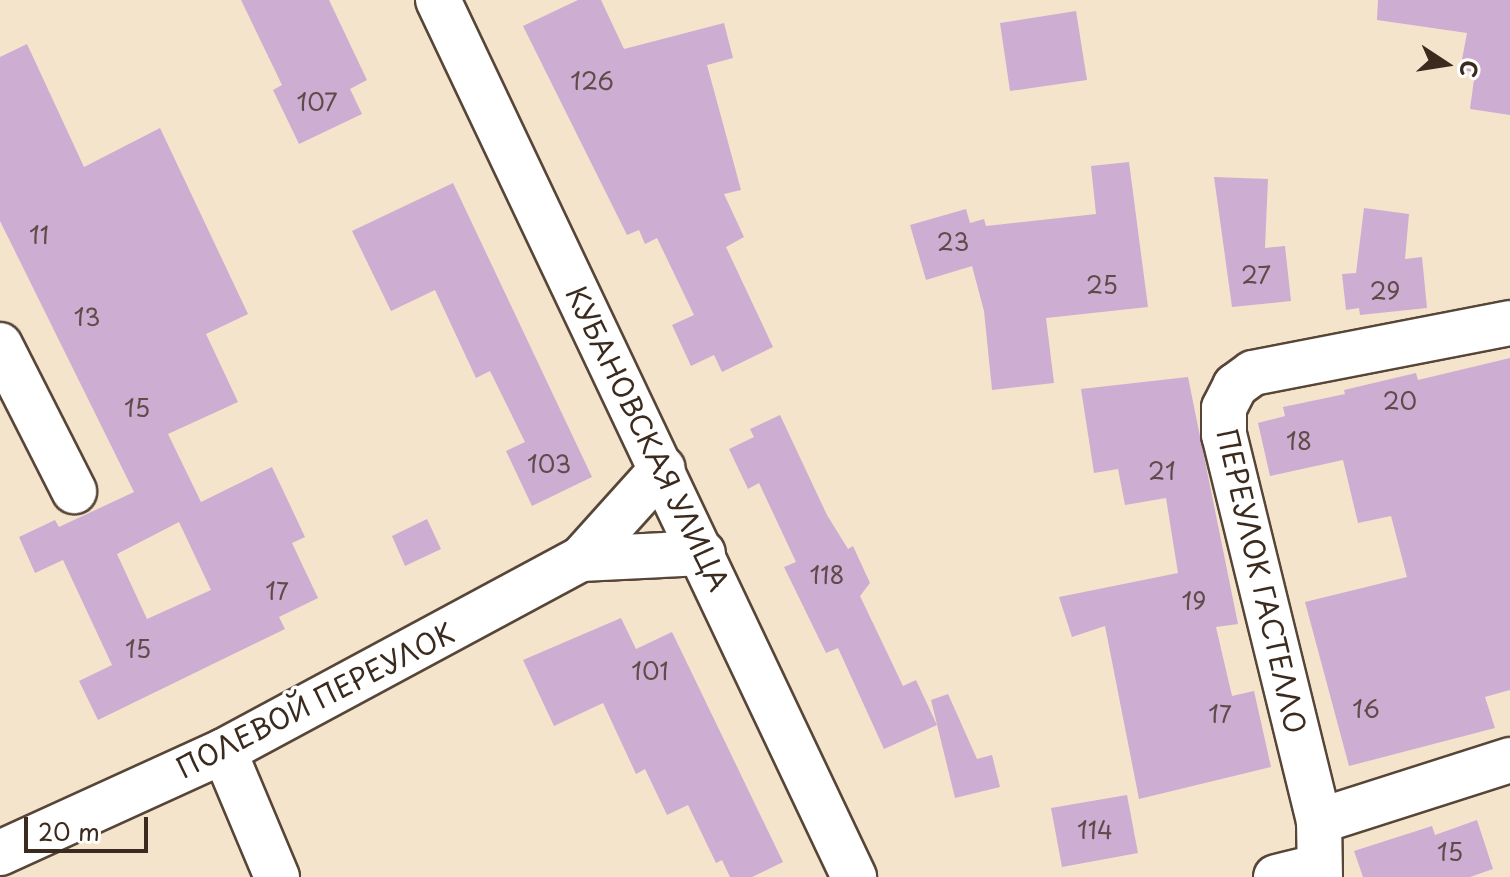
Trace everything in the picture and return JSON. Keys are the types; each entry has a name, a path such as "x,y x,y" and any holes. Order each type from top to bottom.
{"street":[{"name":"КУБАНОВСКАЯ УЛИЦА","path":"438,0 663,468 854,877"},
{"name":"ПЕРЕУЛОК ГАСТЕЛЛО","path":"1304,874 1319,821 1224,435 1224,408 1235,386 1253,373 1510,323"},
{"path":"0,345 74,491"},
{"name":"ПОЛЕВОЙ ПЕРЕУЛОК","path":"0,853 224,751 581,559 663,468"},
{"name":"ПОЛЕВОЙ ПЕРЕУЛОК","path":"581,559 703,553"},
{"path":"224,751 277,877"},
{"path":"1319,821 1510,760"}],"building":[{"path":"241,0 329,0 367,80 350,89 362,114 299,144 273,90 282,85"},
{"path":"578,0 601,0 624,49 724,23 733,58 707,65 741,190 724,194 744,237 726,247 773,347 722,372 714,355 691,366 672,325 694,315 657,238 645,244 639,230 627,235 523,26"},
{"path":"1378,0 1510,0 1510,115 1470,109 1475,72 1460,70 1467,33 1377,20"},
{"path":"1076,11 1087,80 1010,91 1000,23"},
{"path":"27,44 84,167 160,128 248,314 206,334 238,402 168,434 201,502 272,467 305,537 292,543 318,598 279,617 285,629 98,720 79,681 112,665 63,560 35,573 19,537 55,520 59,527 134,492 0,221 0,57","holes":["179,522 211,590 147,619 117,554"]},
{"path":"1129,162 1148,307 1046,318 1054,383 992,390 984,311 972,266 926,280 910,225 966,209 970,223 984,219 986,226 1096,214 1091,166"},
{"path":"1214,177 1268,179 1265,248 1285,246 1291,301 1232,307"},
{"path":"453,183 592,477 532,506 506,451 525,442 490,371 476,378 435,290 391,311 352,231"},
{"path":"1364,208 1409,214 1405,259 1422,257 1427,308 1360,315 1359,308 1346,310 1342,274 1356,273"},
{"path":"1510,358 1510,690 1485,697 1495,728 1349,766 1305,602 1407,577 1391,516 1358,523 1343,460 1270,476 1258,423 1285,416 1283,407 1345,394 1344,390 1416,373 1418,380"},
{"path":"1188,377 1238,624 1216,627 1232,696 1254,691 1271,767 1139,799 1105,626 1072,637 1059,597 1178,573 1166,498 1125,505 1118,469 1094,473 1081,389"},
{"path":"780,415 827,515 848,549 853,546 870,583 860,596 903,686 916,680 937,725 884,749 838,648 826,653 784,567 796,562 759,483 748,489 729,449 754,437 750,429"},
{"path":"427,519 441,549 405,566 392,536"},
{"path":"621,618 636,649 672,632 783,862 752,877 730,877 722,860 716,863 688,805 667,815 645,769 636,774 603,703 554,726 523,660"},
{"path":"948,694 977,759 992,755 1000,787 955,798 931,700"},
{"path":"1127,795 1138,853 1062,867 1051,808"},
{"path":"1477,820 1493,869 1470,877 1363,877 1354,851 1432,826 1435,835"}]}
